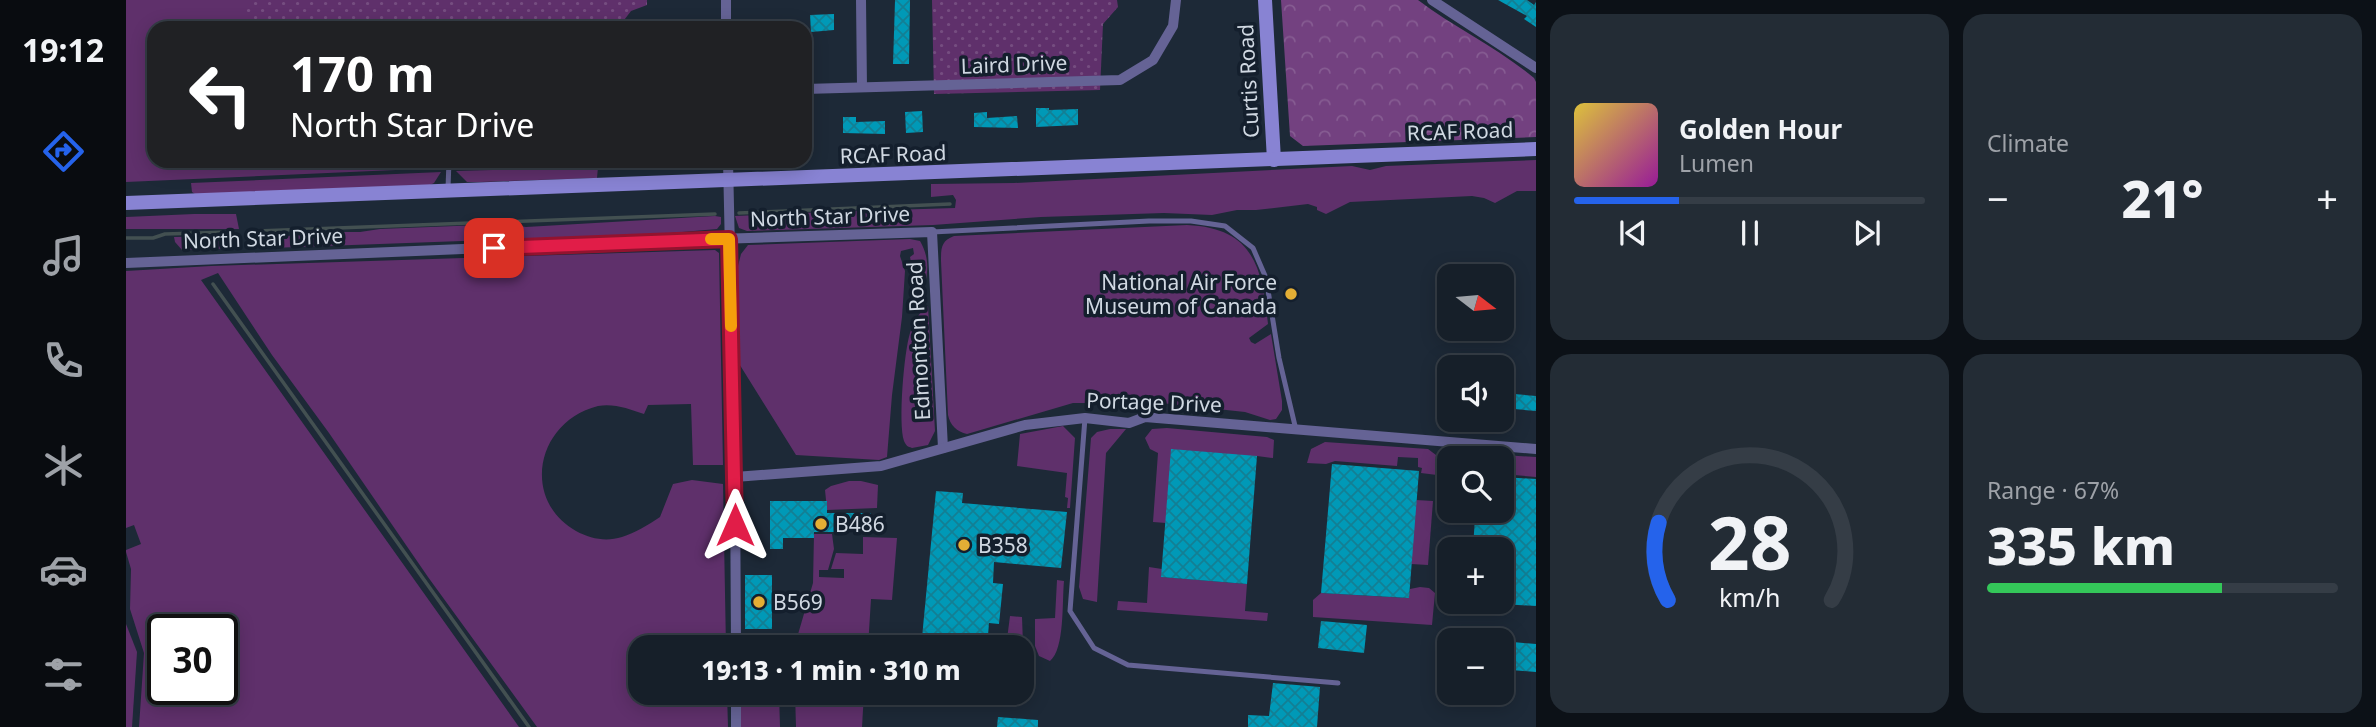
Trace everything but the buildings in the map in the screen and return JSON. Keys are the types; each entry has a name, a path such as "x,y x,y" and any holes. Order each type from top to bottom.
{"main road":[{"name":"Curtis Road","path":"1265,0 1273,160"},
{"name":"RCAF Road","path":"126,203 1536,149"}],"street":[{"path":"726,0 726,21"},
{"path":"861,0 862,87"},
{"name":"Laird Drive","path":"812,89 1120,80 1153,60 1173,26 1176,0"},
{"path":"1432,0 1536,68"},
{"path":"728,168 736,635"},
{"name":"North Star Drive","path":"126,263 932,232"},
{"name":"Edmonton Road","path":"932,232 943,448"},
{"name":"Portage Drive","path":"735,477 881,466 1025,425 1085,418 1129,423 1145,417 1536,449"},
{"path":"736,705 736,727"}],"lane":[{"path":"448,192 449,168"},
{"name":"North Star Drive","path":"932,232 1191,220 1225,226 1254,248 1266,278 1286,396 1296,431"},
{"path":"1085,418 1070,611 1094,648 1128,665 1338,683"}],"shaded area":[{"path":"126,0 601,0 584,21 147,21 147,168 441,168 126,182"},
{"path":"246,0 647,0 647,5 631,11 623,21 247,21"},
{"path":"932,0 1117,0 1118,7 1103,24 1100,90 934,94"},
{"path":"1536,160 1536,191 1517,191 1495,203 1472,196 1350,202 1326,214 1308,204 1237,210 1212,215 1164,213 1041,217 933,225 747,231 739,228 735,216 873,210 890,216 891,210 955,208 956,200 953,195 931,197 931,184 1014,183 1352,166 1370,170 1386,166"},
{"path":"598,168 597,178 481,182 467,182 456,171"},
{"path":"441,172 430,185 195,194 192,192 191,183"},
{"path":"236,214 239,229 126,229 126,217"},
{"path":"721,217 721,224 717,229 659,234 252,248 252,234 261,233 275,237 380,229 506,224 526,227"},
{"path":"1187,225 1227,234 1240,242 1257,268 1268,324 1249,338 1255,344 1271,334 1282,401 1282,410 1276,419 1270,420 1245,412 1161,403 1073,403 967,434 954,428 948,415 941,261 946,240 954,236"},
{"path":"237,236 240,248 182,250 174,237"},
{"path":"910,239 920,241 923,246 927,272 925,283 913,272 910,257 914,254 913,248 901,251 905,271 902,317 887,457 879,460 796,455 738,362 737,270 741,254 748,245"},
{"path":"715,250 719,253 723,465 693,465 691,404 648,405 644,414 604,405 577,414 561,427 549,444 543,462 542,481 547,500 558,517 582,534 604,539 627,535 660,517 673,484 692,480 723,484 726,635 628,635 628,705 727,705 728,727 537,727 272,355 218,273 201,280 519,727 139,727 144,653 130,609 131,569 126,552 141,544 134,525 126,528 126,271"},
{"path":"928,306 935,431 928,445 912,448 904,441 902,432 904,371 911,329"},
{"path":"1063,426 1075,438 1070,508 1067,508 1068,498 1065,497 1067,473 1017,466 1020,434"},
{"path":"1126,429 1106,453 1097,602 1083,599 1079,587 1091,438 1097,432"},
{"path":"1152,429 1267,437 1274,440 1273,458 1257,456 1166,523 1153,522 1158,453 1150,449 1145,438"},
{"path":"1325,442 1428,449 1437,456 1437,475 1421,473 1418,458 1398,457 1397,466 1335,461 1326,464 1307,463 1311,449"},
{"path":"1514,456 1536,457 1536,477 1514,475"},
{"path":"849,481 878,485 877,508 827,510 825,490"},
{"path":"1416,500 1433,501 1428,565 1411,564"},
{"path":"814,534 832,534 834,549 828,570 819,570 819,577 844,578 844,569 831,569 836,553 863,554 863,537 897,538 892,600 871,599 869,635 798,635 813,583"},
{"path":"1149,567 1162,569 1162,577 1247,584 1245,611 1268,613 1267,621 1117,610 1118,601 1147,603"},
{"path":"1057,580 1064,581 1062,624 1058,646 1050,661 1039,656 1035,646 1035,619 1055,618"},
{"path":"1429,588 1435,593 1432,625 1313,617 1313,600 1321,593 1408,598 1410,589"},
{"path":"1010,616 1022,617 1023,635 1008,635"},
{"path":"126,624 137,652 132,727 126,727"},
{"path":"741,705 779,705 780,727 741,727"},
{"path":"795,705 863,705 862,727 796,727"}],"green space":[{"path":"1281,0 1418,0 1534,78 1536,137 1303,146 1290,136"}],"waterway":[{"path":"739,213 950,204"},
{"path":"885,208 887,218"},
{"path":"257,231 715,214"},
{"path":"126,238 231,232"},
{"path":"213,284 529,727"}],"slow traffic":[{"path":"711,239 729,239 731,326"}],"place":[{"name":"National Air Force Museum of Canada","path":"1291,294"},
{"name":"B486","path":"821,524"},
{"name":"B358","path":"964,545"},
{"name":"B569","path":"759,602"}],"route":[{"path":"494,248 729,239 735,525"}]}
